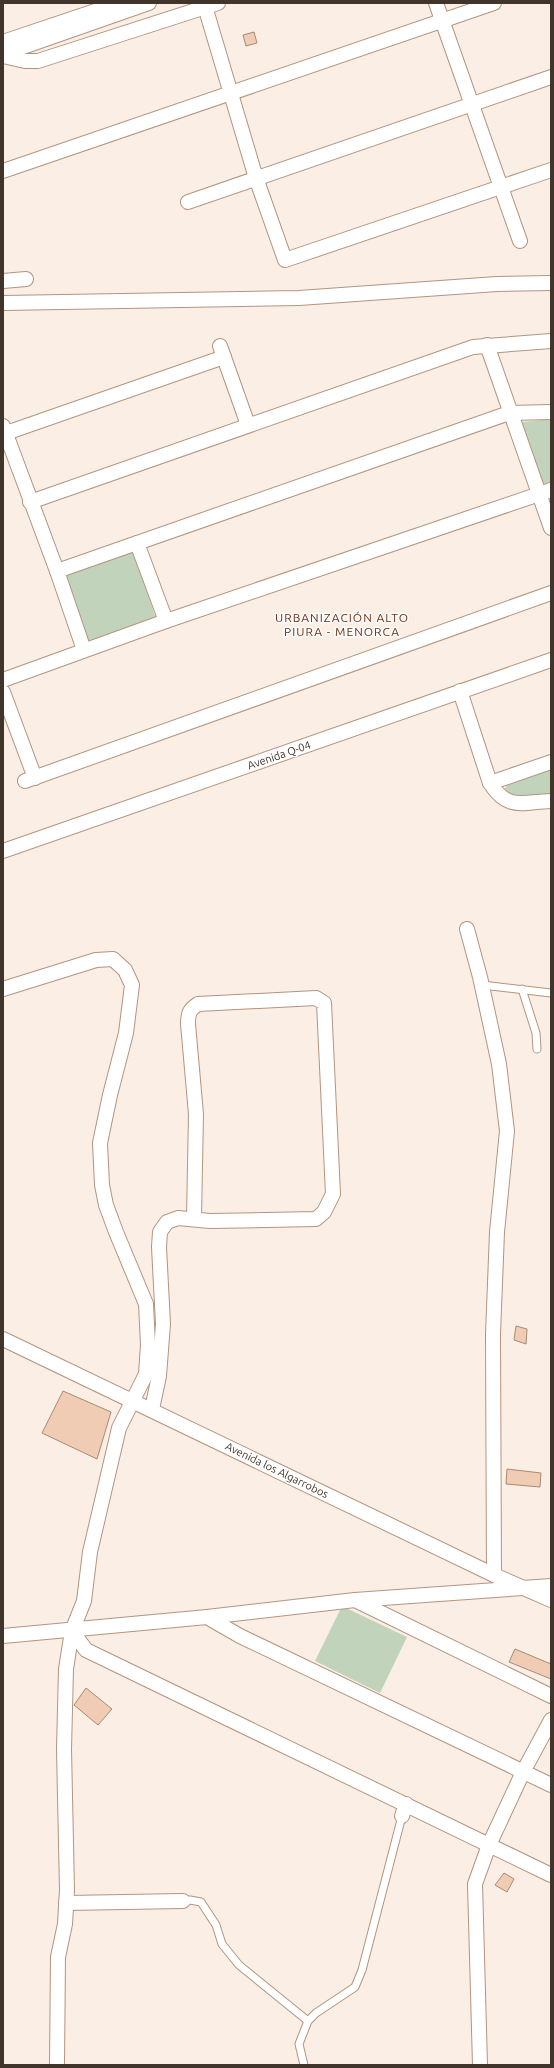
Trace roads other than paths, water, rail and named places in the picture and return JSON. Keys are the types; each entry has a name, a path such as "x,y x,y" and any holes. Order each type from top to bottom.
{"street":[{"path":"3,55 149,3"},
{"path":"436,3 520,241"},
{"path":"3,171 494,3"},
{"path":"3,42 114,4"},
{"path":"3,55 25,61 38,61 209,4 231,93 256,178 285,260 551,170"},
{"path":"188,202 551,77"},
{"path":"3,281 26,279"},
{"path":"3,303 299,298 497,284 551,283"},
{"path":"30,502 473,347 551,341"},
{"path":"487,345 509,413 545,492 551,528"},
{"path":"84,650 57,571 4,429 222,351 248,425"},
{"path":"57,571 509,413 551,412"},
{"path":"3,680 166,621 545,492"},
{"path":"137,543 166,621"},
{"path":"3,692 30,780 551,593"},
{"name":"Avenida Q-04","path":"5,851 551,660"},
{"path":"460,691 490,783 498,795 510,803 551,801"},
{"path":"490,783 551,762"},
{"path":"466,929 482,985 499,1064 507,1131 497,1232 494,1326 494,1575"},
{"path":"3,989 96,960 113,959 125,970 132,985 126,1033 110,1095 100,1143 102,1185 106,1205 146,1304 148,1345 146,1374 119,1428 90,1552 84,1601 72,1631 66,1669 64,1749 66,1903 65,1924 58,1957 57,2065"},
{"path":"152,1410 159,1376 163,1324 158,1247 160,1232 167,1222 178,1218 194,1218 210,1221 316,1219 324,1212 333,1194 324,1003 316,998 198,1004 191,1008 188,1014 188,1024 196,1114 194,1218"},
{"name":"Avenida los Algarrobos","path":"3,1339 133,1400 494,1575 527,1588 551,1600"},
{"path":"3,1636 72,1631 355,1600 551,1586"},
{"path":"355,1600 551,1696"},
{"path":"207,1617 240,1636 551,1785"},
{"path":"72,1631 86,1650 404,1810 489,1845 551,1875"},
{"path":"480,2065 475,1884 489,1845 523,1772 551,1720"},
{"path":"66,1903 183,1901"}],"lane":[{"path":"482,985 551,993"},
{"path":"522,990 536,1033 537,1049"},
{"path":"304,2065 299,2044 308,2021 316,2013 356,1986 362,1970 404,1810"},
{"path":"183,1901 190,1900 201,1902 216,1925 222,1944 239,1965 308,2021"}],"district":[{"name":"URBANIZACIÓN ALTO PIURA - MENORCA","path":"342,625"}]}
